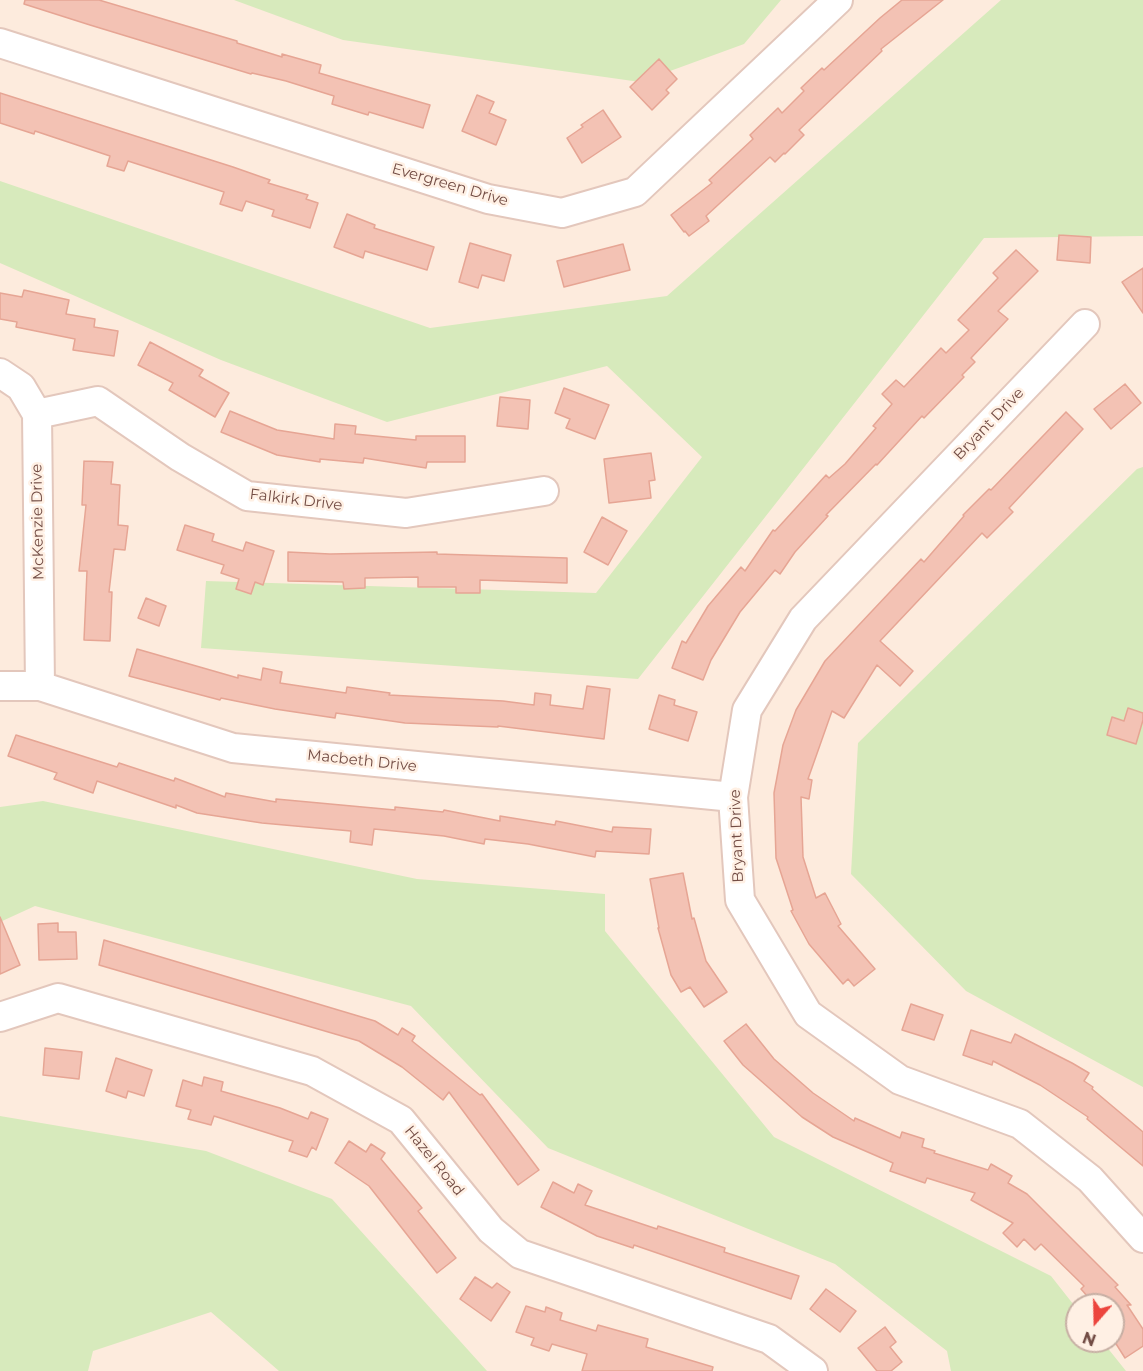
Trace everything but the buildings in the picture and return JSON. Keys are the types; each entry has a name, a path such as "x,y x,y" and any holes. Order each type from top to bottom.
{"street":[{"name":"Evergreen Drive","path":"0,43 488,199 562,213 635,192 838,0"},
{"name":"Bryant Drive","path":"1085,324 803,619 747,710 733,797 740,900 808,1014 900,1080 1020,1124 1090,1179 1143,1238"},
{"path":"0,373 21,387 37,414"},
{"name":"Falkirk Drive","path":"37,414 98,401 180,457 247,496 406,513 544,491"},
{"name":"McKenzie Drive","path":"37,414 40,687"},
{"name":"Macbeth Drive","path":"0,686 40,687 232,748 733,797"},
{"name":"Hazel Road","path":"0,1017 58,998 312,1071 401,1120 491,1230 520,1254 769,1340 813,1371"}],"green space":[{"path":"234,0 781,0 744,44 640,82 343,40"},
{"path":"1001,0 1143,0 1143,236 984,238 638,679 201,648 206,581 596,593 702,457 607,366 387,422 221,360 0,263 0,181 430,328 667,296"},
{"path":"1143,467 1143,1087 966,991 851,874 858,743 1137,469"},
{"path":"43,801 417,879 605,894 605,931 774,1137 1051,1276 1065,1294 1065,1353 1112,1353 1126,1371 951,1371 947,1351 835,1264 548,1148 411,1006 35,906 0,922 0,807"},
{"path":"0,1116 206,1151 332,1199 487,1371 279,1371 211,1312 93,1351 88,1371 0,1371"}]}
